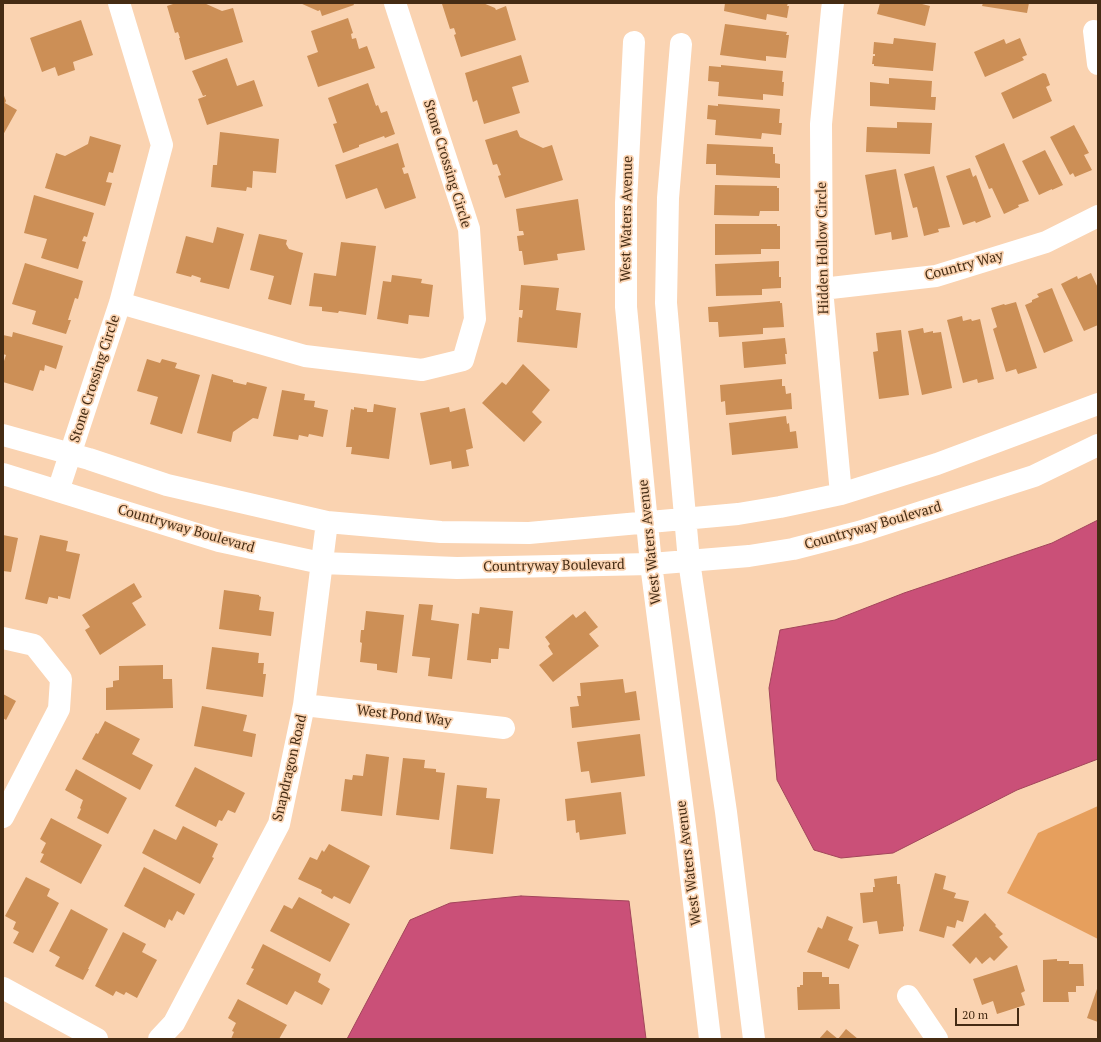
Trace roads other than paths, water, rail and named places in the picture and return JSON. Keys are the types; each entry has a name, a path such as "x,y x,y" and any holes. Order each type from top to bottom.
{"street":[{"name":"Stone Crossing Circle","path":"58,491 120,303 162,145 118,3"},
{"name":"Stone Crossing Circle","path":"120,303 305,356 422,370 463,360 475,319 468,229 395,3"},
{"name":"Hidden Hollow Circle","path":"833,3 821,124 822,289 841,494"},
{"path":"1094,32 1098,64"},
{"name":"West Waters Avenue","path":"634,42 626,203 626,308 651,564 686,835 710,1039"},
{"path":"681,44 668,198 666,303 689,561 726,812 754,1039"},
{"name":"Country Way","path":"822,289 936,276 1046,242 1098,216"},
{"path":"3,435 70,454 167,485 327,522 441,532 521,533 647,523 745,513 841,494 937,464 1098,404"},
{"name":"Countryway Boulevard","path":"3,474 219,541 321,563 457,568 651,564 749,556 793,549 859,532 1034,476 1098,445"},
{"name":"Snapdragon Road","path":"159,1039 174,1023 278,824 304,705 327,522"},
{"path":"3,638 34,646 61,679 60,709 3,817"},
{"name":"West Pond Way","path":"304,705 504,728"},
{"path":"3,988 97,1039"},
{"path":"908,996 937,1039"}]}
